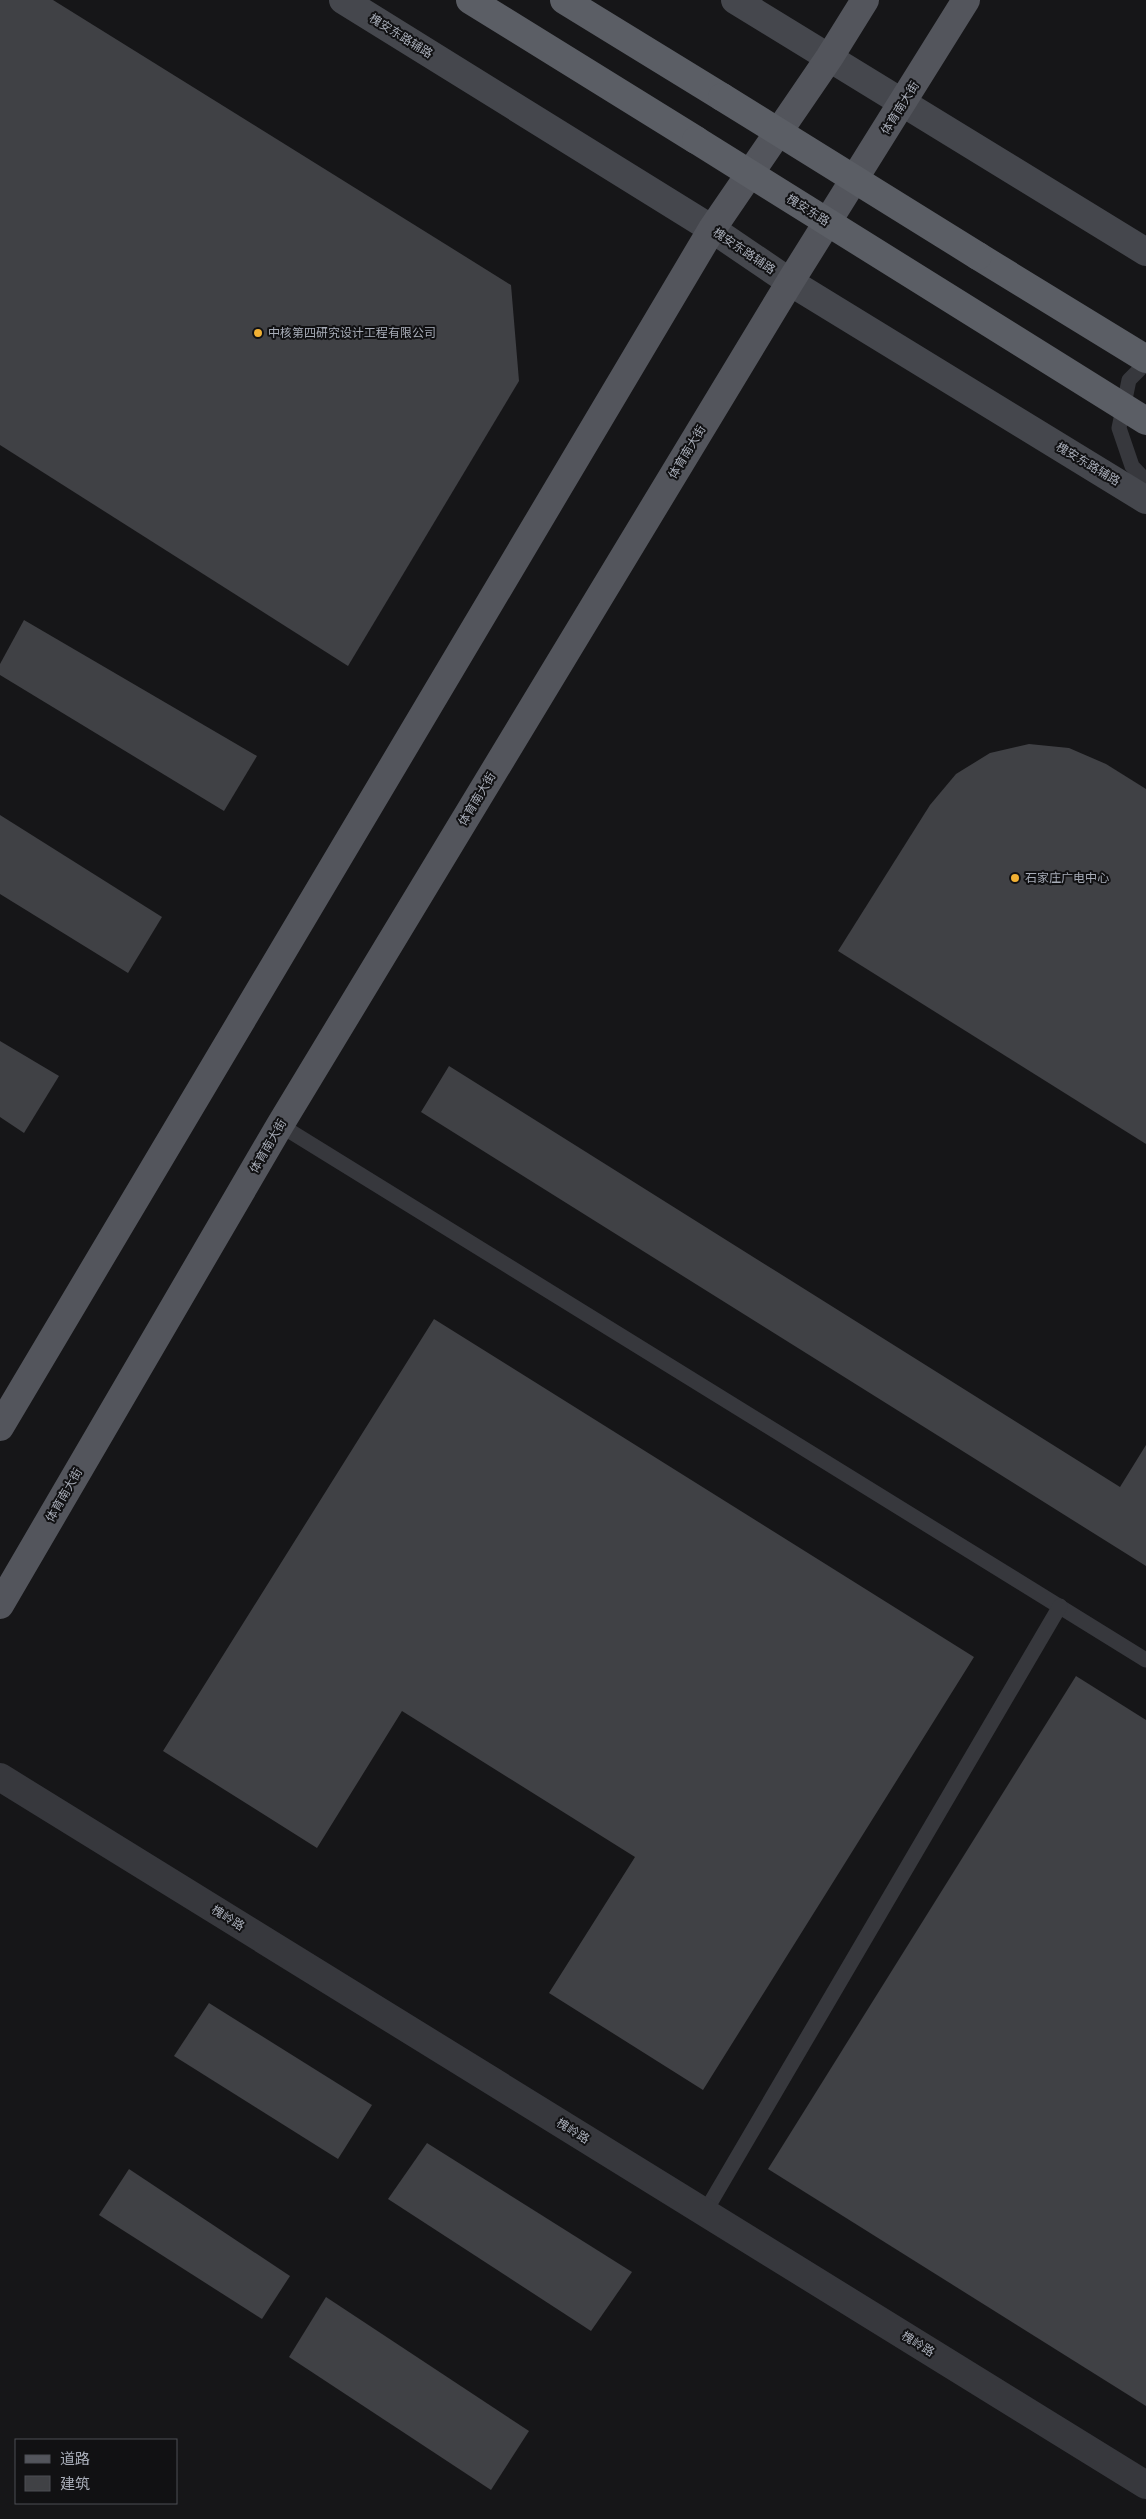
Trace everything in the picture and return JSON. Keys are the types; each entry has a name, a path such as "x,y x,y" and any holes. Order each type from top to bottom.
{"highway":[{"name":"槐安东路","path":"470,0 1146,421"},
{"path":"564,0 1146,359"}],"main road":[{"name":"槐安东路辅路","path":"343,0 712,229 790,282 1146,500"},
{"path":"735,0 1146,252"},
{"path":"0,1427 712,229 829,58 865,0"},
{"name":"体育南大街","path":"0,1605 280,1125 790,282 966,0"}],"street":[{"name":"槐岭路","path":"0,1777 1146,2485"}],"lane":[{"path":"1146,363 1129,380 1118,428 1132,466 1146,481"},
{"path":"280,1125 1146,1660"},
{"path":"705,2212 1060,1606"}],"building":[{"name":"中核第四研究设计工程有限公司","path":"0,0 53,0 511,285 519,381 348,666 0,445"},
{"path":"24,620 257,756 224,811 0,675 0,664"},
{"name":"石家庄广电中心","path":"1029,744 1069,748 1106,764 1146,789 1146,1144 838,951 930,805 956,774 990,753"},
{"path":"0,815 162,917 128,973 0,894"},
{"path":"0,1041 59,1076 24,1133 0,1117"},
{"path":"449,1066 1120,1487 1146,1445 1146,1566 421,1112"},
{"path":"434,1319 974,1657 703,2090 549,1993 635,1857 402,1711 317,1848 163,1751"},
{"path":"1076,1676 1146,1720 1146,2406 768,2169"},
{"path":"209,2003 372,2105 338,2159 174,2056"},
{"path":"427,2143 632,2272 591,2331 388,2199"},
{"path":"129,2169 290,2276 262,2319 99,2215"},
{"path":"326,2297 529,2431 491,2490 289,2357"}],"place":[{"name":"中核第四研究设计工程有限公司","path":"258,333"},
{"name":"石家庄广电中心","path":"1015,878"}]}
